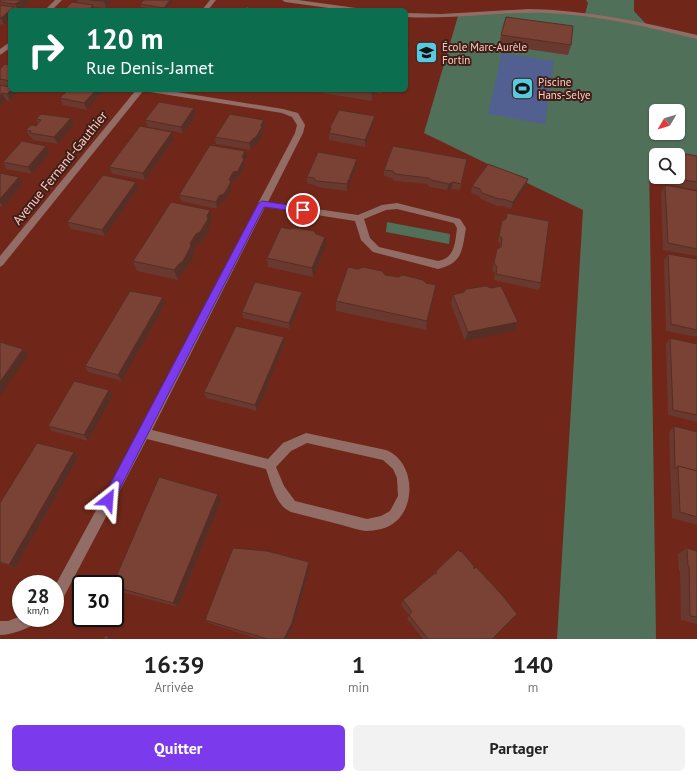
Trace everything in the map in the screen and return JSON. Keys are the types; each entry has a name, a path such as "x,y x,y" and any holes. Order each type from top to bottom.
{"street":[{"path":"50,8 59,0"},
{"path":"207,8 213,0"},
{"path":"285,0 342,8"},
{"path":"408,15 458,16 514,11 547,11 596,16 647,25 697,38"},
{"path":"0,53 8,46"},
{"name":"Avenue Fernand-Gauthier","path":"0,263 138,92"},
{"path":"64,582 144,433 299,133 301,125 296,116 283,111 163,92"},
{"path":"262,204 359,218 385,207 397,206 457,221 462,228 455,258 447,264 438,265 376,250 366,240 359,218"},
{"path":"144,433 270,465"},
{"path":"306,438 316,438 386,455 397,465 403,478 404,498 394,515 383,522 367,525 291,506 279,490 270,465 287,447 306,438"},
{"path":"0,628 12,627"}],"green space":[{"path":"586,0 634,0 634,11 647,25 697,37 697,166 685,159 685,148 649,148 656,639 557,639 583,210 424,133 458,16 514,11 585,14 588,3"},
{"path":"387,222 450,234 449,244 386,232"}],"water":[{"name":"Piscine Hans-Selye","path":"502,53 554,61 545,124 488,114"}],"building":[{"path":"0,0 22,0 15,4 0,2"},
{"path":"144,0 170,0 164,8 140,4"},
{"path":"72,2 93,5 91,8 66,8"},
{"path":"0,5 14,7 8,8 8,12 0,18"},
{"path":"506,17 573,26 571,45 501,35"},
{"path":"5,64 8,65 8,81 0,79 0,69"},
{"path":"0,85 8,87 9,92 7,94 2,93 0,96"},
{"path":"66,92 94,92 84,103 60,98"},
{"path":"159,102 194,108 181,127 145,120"},
{"path":"339,110 375,116 365,140 329,133 330,127"},
{"path":"41,114 71,118 54,137 30,133 31,131 26,130 31,125 36,126 41,120 36,119"},
{"path":"230,114 264,120 256,137 249,143 215,137"},
{"path":"140,126 172,132 143,173 109,167"},
{"path":"22,141 46,146 28,167 3,162"},
{"path":"210,145 245,151 242,157 244,159 238,171 233,172 229,180 231,182 224,194 219,196 216,202 179,195"},
{"path":"393,146 467,159 461,184 453,182 449,184 428,178 395,174 393,171 384,170"},
{"path":"318,152 357,159 347,184 316,181 314,178 307,177"},
{"path":"685,154 697,156 697,182 685,180"},
{"path":"488,164 528,179 513,202 482,193 480,189 472,186"},
{"path":"0,173 19,177 0,199"},
{"path":"103,175 136,182 102,230 67,222"},
{"path":"665,185 697,191 697,249 668,243"},
{"path":"171,202 210,210 207,216 208,219 200,232 196,234 190,243 191,246 183,261 174,270 133,261"},
{"path":"507,213 549,221 541,283 496,274 497,267 494,263 497,249 501,247 502,238 499,235 502,221 506,219"},
{"path":"281,227 314,231 316,234 325,237 312,268 267,258"},
{"path":"668,254 697,259 697,330 671,324"},
{"path":"348,267 358,269 363,267 382,271 385,275 398,277 403,275 436,285 427,321 336,301"},
{"path":"255,282 302,292 289,323 242,312"},
{"path":"486,286 491,288 501,286 518,322 468,332 453,295 464,292 466,289"},
{"path":"130,291 163,297 118,375 85,366"},
{"path":"236,326 284,337 255,405 204,392"},
{"path":"670,338 697,344 697,415 673,410"},
{"path":"0,342 23,349 0,382"},
{"path":"74,381 109,390 84,435 48,426"},
{"path":"674,426 697,432 697,471 678,466 675,469"},
{"path":"37,443 74,452 9,565 0,562 0,503"},
{"path":"678,466 697,471 697,517 680,512"},
{"path":"159,477 218,494 173,603 124,589 124,575 117,575"},
{"path":"233,548 267,551 309,562 292,623 284,639 267,639 205,620"},
{"path":"687,548 697,551 697,617 690,616 689,566"},
{"path":"458,550 460,552 461,551 474,566 474,569 476,567 503,596 517,614 492,639 428,639 409,615 412,612 403,600 435,573 436,574 436,571"},
{"path":"107,635 109,639 102,639"}],"place":[{"name":"École Marc-Aurèle Fortin","path":"427,53"},
{"name":"Piscine Hans-Selye","path":"522,88"}],"route":[{"path":"108,500 262,204 303,210"}]}
